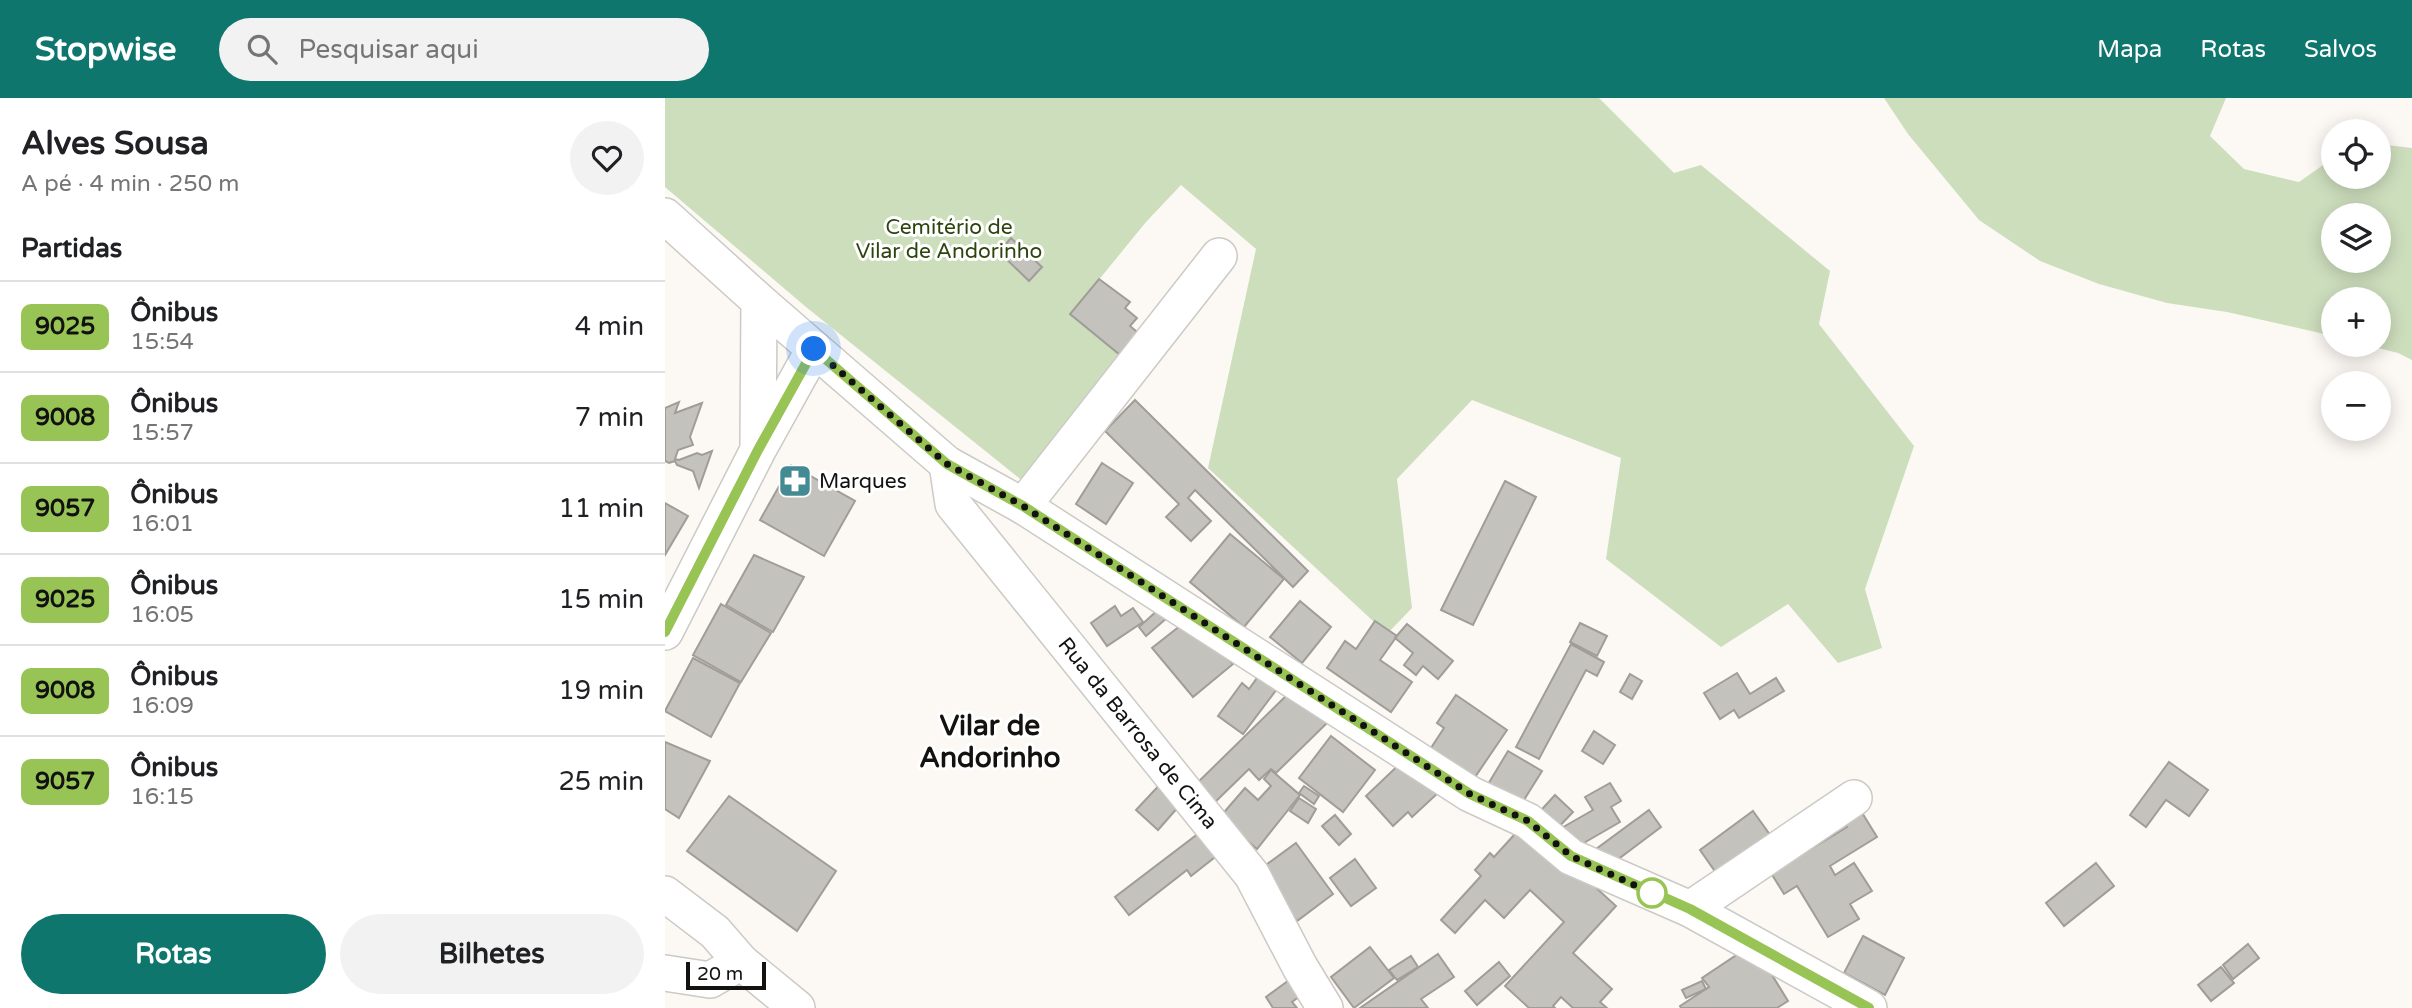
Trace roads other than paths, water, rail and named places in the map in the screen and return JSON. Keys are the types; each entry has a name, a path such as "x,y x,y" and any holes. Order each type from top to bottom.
{"street":[{"path":"665,216 947,464 1023,506 1470,794 1528,821 1571,856 1690,909 1870,1008"},
{"path":"1023,506 1219,256"},
{"path":"758,450 759,301"},
{"path":"665,632 758,450 814,349"},
{"name":"Rua da Barrosa de Cima","path":"947,464 953,504 1252,875 1300,967 1325,1008"},
{"path":"1690,909 1854,798"},
{"path":"665,894 715,932 741,962 797,1008"},
{"path":"665,973 710,980 741,962"}],"place":[{"name":"Marques","path":"795,481"}],"district":[{"name":"Vilar de Andorinho","path":"990,741"}],"park label":[{"name":"Cemitério de Vilar de Andorinho","path":"949,239"}]}
